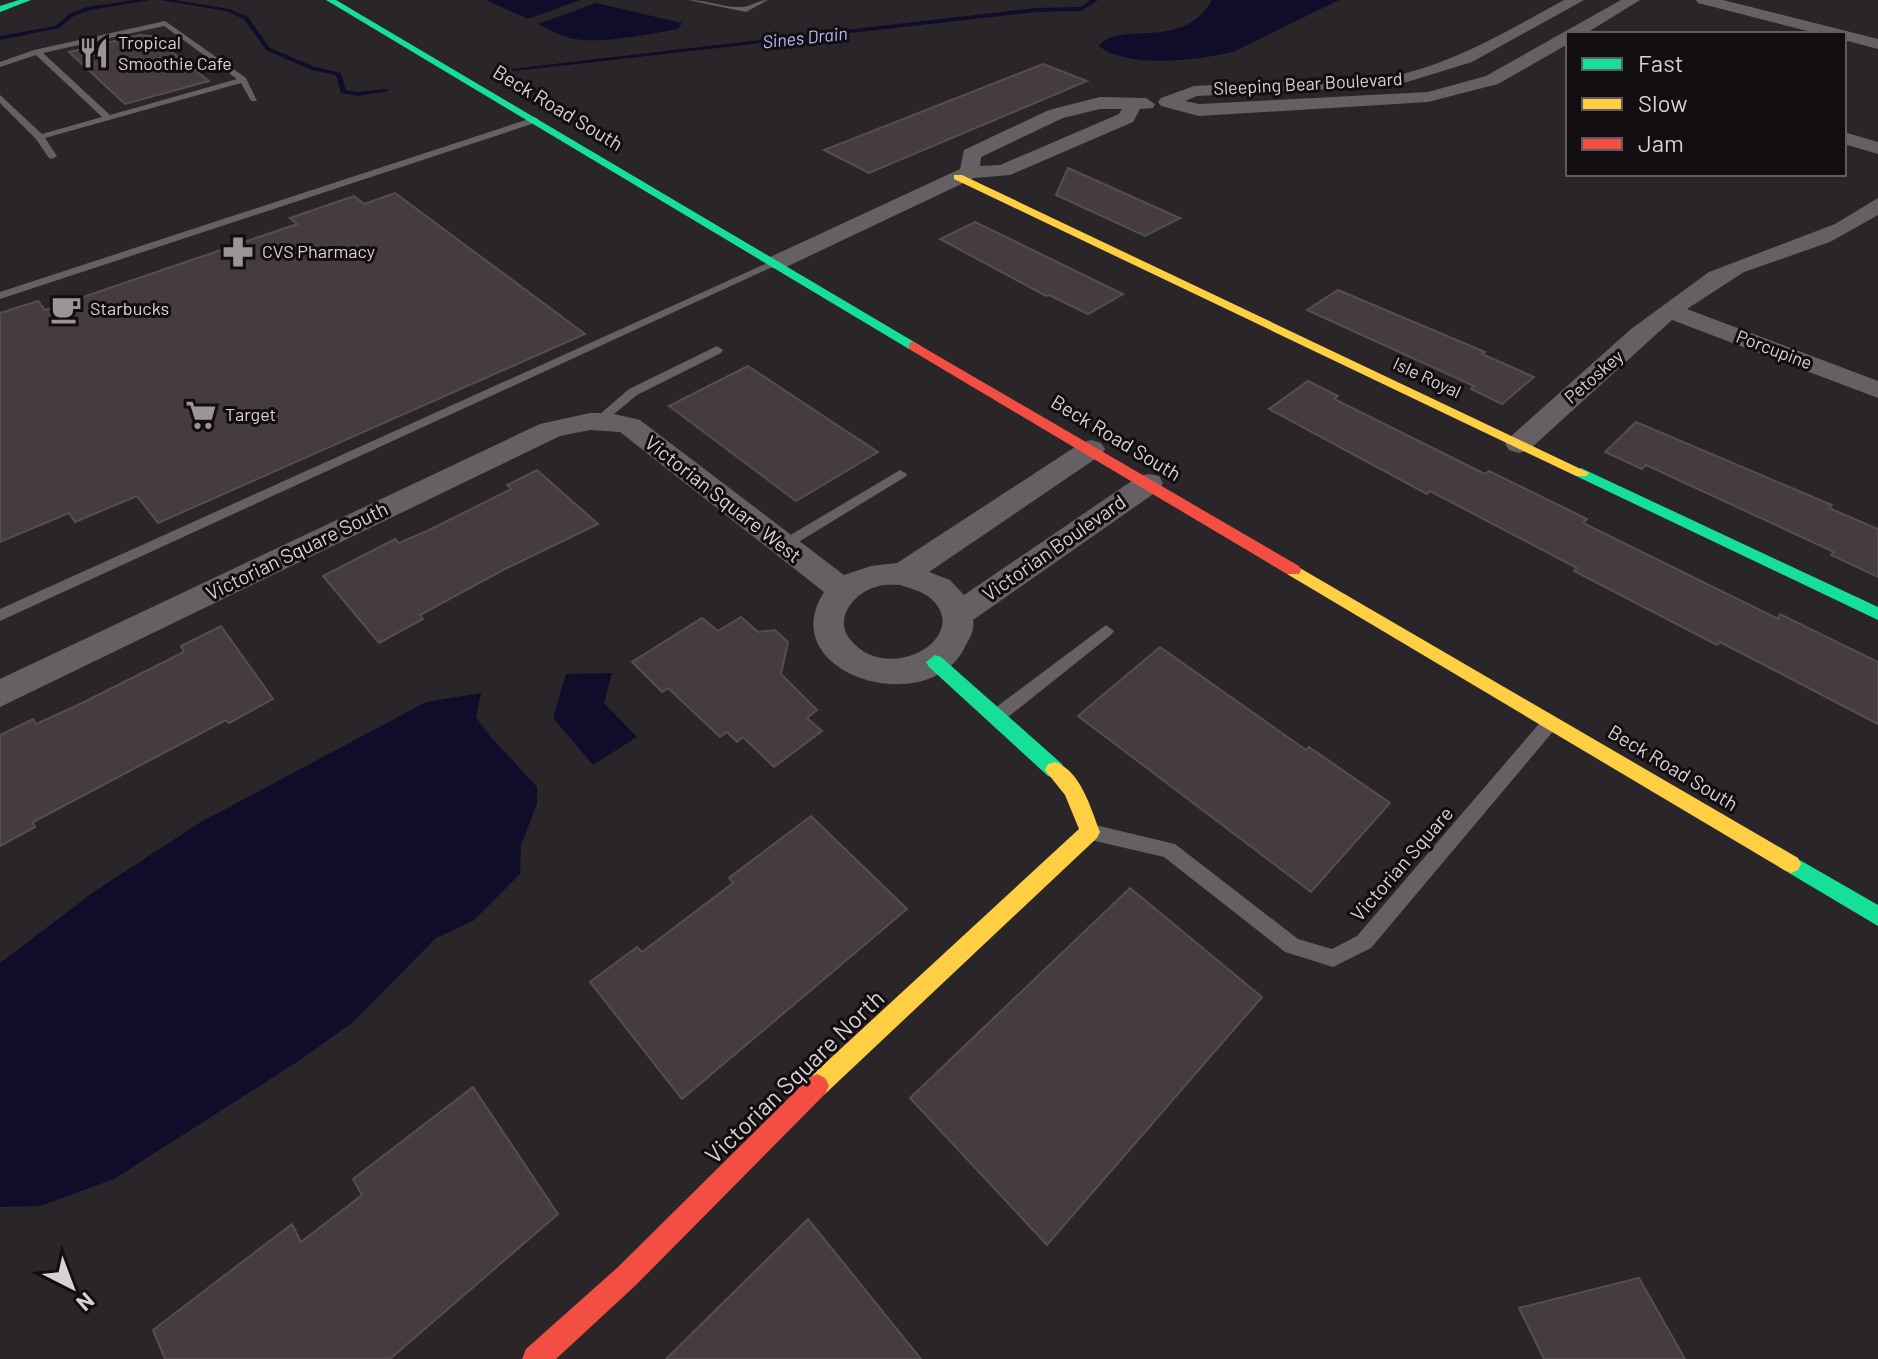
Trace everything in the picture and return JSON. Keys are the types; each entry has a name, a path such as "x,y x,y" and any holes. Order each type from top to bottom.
{"main road":[{"path":"0,9 27,0"},
{"name":"Beck Road South","path":"330,0 1878,916"},
{"name":"Isle Royal","path":"964,175 1878,614"},
{"path":"935,662 1040,754 1073,790 1090,832"},
{"name":"Victorian Square North","path":"536,1359 627,1276 821,1082 1090,832"}],"street":[{"name":"Sleeping Bear Boulevard","path":"964,175 971,154 1056,114 1100,103 1133,106 1167,102 1194,91 1407,79 1442,71 1576,0"},
{"name":"Sleeping Bear Boulevard","path":"1577,32 1632,0"},
{"path":"1704,0 1830,32"},
{"path":"1846,36 1878,44"},
{"name":"Sleeping Bear Boulevard","path":"1167,102 1199,110 1428,97 1492,80 1566,38"},
{"path":"1503,40 1566,58"},
{"name":"Sleeping Bear Boulevard","path":"776,263 964,175 1003,171 1126,118 1133,106"},
{"path":"1846,139 1878,148"},
{"name":"Petoskey","path":"1519,444 1670,311 1718,277 1766,254 1863,219 1878,204"},
{"name":"Porcupine","path":"1670,311 1878,390"},
{"name":"Victorian Square West","path":"599,420 630,426 843,590"},
{"name":"Victorian Square South","path":"0,694 550,430 599,420"},
{"path":"903,574 1091,449"},
{"name":"Victorian Boulevard","path":"959,614 1149,483"},
{"path":"903,574 921,578 938,587 959,614 959,632 951,647 935,662 906,672 885,673 851,660 836,647 829,632 828,617 831,605 843,590 862,579 903,574"}],"lane":[{"path":"692,0 746,10 764,0"},
{"path":"0,65 37,52 165,23 243,80 254,99"},
{"path":"37,52 108,118"},
{"path":"40,137 243,80"},
{"path":"0,98 40,137 52,156"},
{"path":"0,296 535,120"},
{"path":"0,615 776,263"},
{"path":"599,420 633,392 717,350"},
{"path":"782,546 900,474"},
{"path":"995,717 1106,631"},
{"name":"Victorian Square","path":"1090,832 1169,850 1292,946 1333,958 1364,942 1551,721"}],"shaded area":[{"path":"486,0 580,0 528,19"},
{"path":"1212,0 1339,0 1233,52 1219,55 1183,60 1145,60 1127,58 1099,46 1108,38 1169,31 1185,26 1200,16"},
{"path":"596,3 682,23 678,29 598,40 569,38 538,24"},
{"path":"612,673 604,703 637,737 593,765 553,718 566,674"},
{"path":"481,693 476,717 537,787 537,804 521,845 520,874 473,921 436,938 352,1023 300,1060 114,1179 40,1206 0,1207 0,963 95,891 201,822 426,702"}],"building":[{"path":"139,35 151,36 209,81 125,104 69,52"},
{"path":"1043,64 1087,81 869,173 824,150"},
{"path":"1068,168 1180,218 1145,236 1056,195"},
{"name":"Target","path":"395,193 585,334 158,523 137,496 75,522 69,513 0,542 0,313 38,301 45,310 297,224 290,218 354,196 364,204"},
{"path":"975,222 1123,294 1088,314 1046,296 940,239"},
{"path":"1338,290 1485,352 1482,354 1534,377 1502,404 1471,389 1474,386 1307,310"},
{"path":"748,366 878,452 796,501 669,406"},
{"path":"1308,381 1338,396 1334,399 1485,474 1489,471 1587,519 1583,523 1778,619 1780,614 1878,662 1878,724 1720,642 1717,645 1574,571 1577,568 1430,491 1427,494 1269,409"},
{"path":"1636,422 1832,505 1829,508 1878,529 1878,577 1831,555 1834,552 1646,465 1642,469 1605,452"},
{"path":"537,470 598,524 420,615 423,619 379,643 323,576 395,539 399,543 429,530 511,489 507,485"},
{"path":"741,617 758,632 775,630 788,642 781,674 817,710 807,718 822,731 774,767 743,737 737,742 727,732 720,737 668,688 662,692 632,662 702,618 718,631"},
{"path":"221,626 273,699 229,723 226,720 33,822 35,827 0,846 0,735 33,719 36,724 76,706 184,652 181,646"},
{"path":"1160,647 1306,750 1309,747 1390,803 1311,892 1078,716"},
{"path":"811,816 907,909 682,1099 590,982 637,947 642,952 733,883 729,878"},
{"path":"1130,888 1262,997 1047,1245 910,1098"},
{"path":"473,1087 558,1214 390,1359 165,1359 153,1330 292,1224 301,1242 362,1195 353,1179"},
{"path":"808,1219 921,1359 666,1359"},
{"path":"1639,1278 1685,1359 1544,1359 1519,1308"}],"waterway":[{"name":"Sines Drain","path":"0,38 57,27 72,15 89,8 147,0"},
{"name":"Sines Drain","path":"163,0 227,10 246,18 268,49 313,69 339,74 343,92 386,91"},
{"name":"Sines Drain","path":"514,69 1036,10 1081,9 1095,0"}],"traffic: fast":[{"path":"0,9 27,0"},
{"path":"330,0 914,346"},
{"path":"1581,473 1878,614"},
{"path":"935,662 1055,770"},
{"path":"1791,864 1878,916"}],"traffic: slow":[{"path":"958,177 1581,473"},
{"path":"1293,570 1791,864"},
{"path":"817,1086 1090,832 1073,790 1055,770"}],"traffic: jam":[{"path":"914,346 1293,570"},
{"path":"536,1359 627,1276 817,1086"}],"place":[{"name":"Tropical Smoothie Cafe","path":"94,53"},
{"name":"CVS Pharmacy","path":"238,252"},
{"name":"Starbucks","path":"66,309"},
{"name":"Target","path":"201,415"}]}
